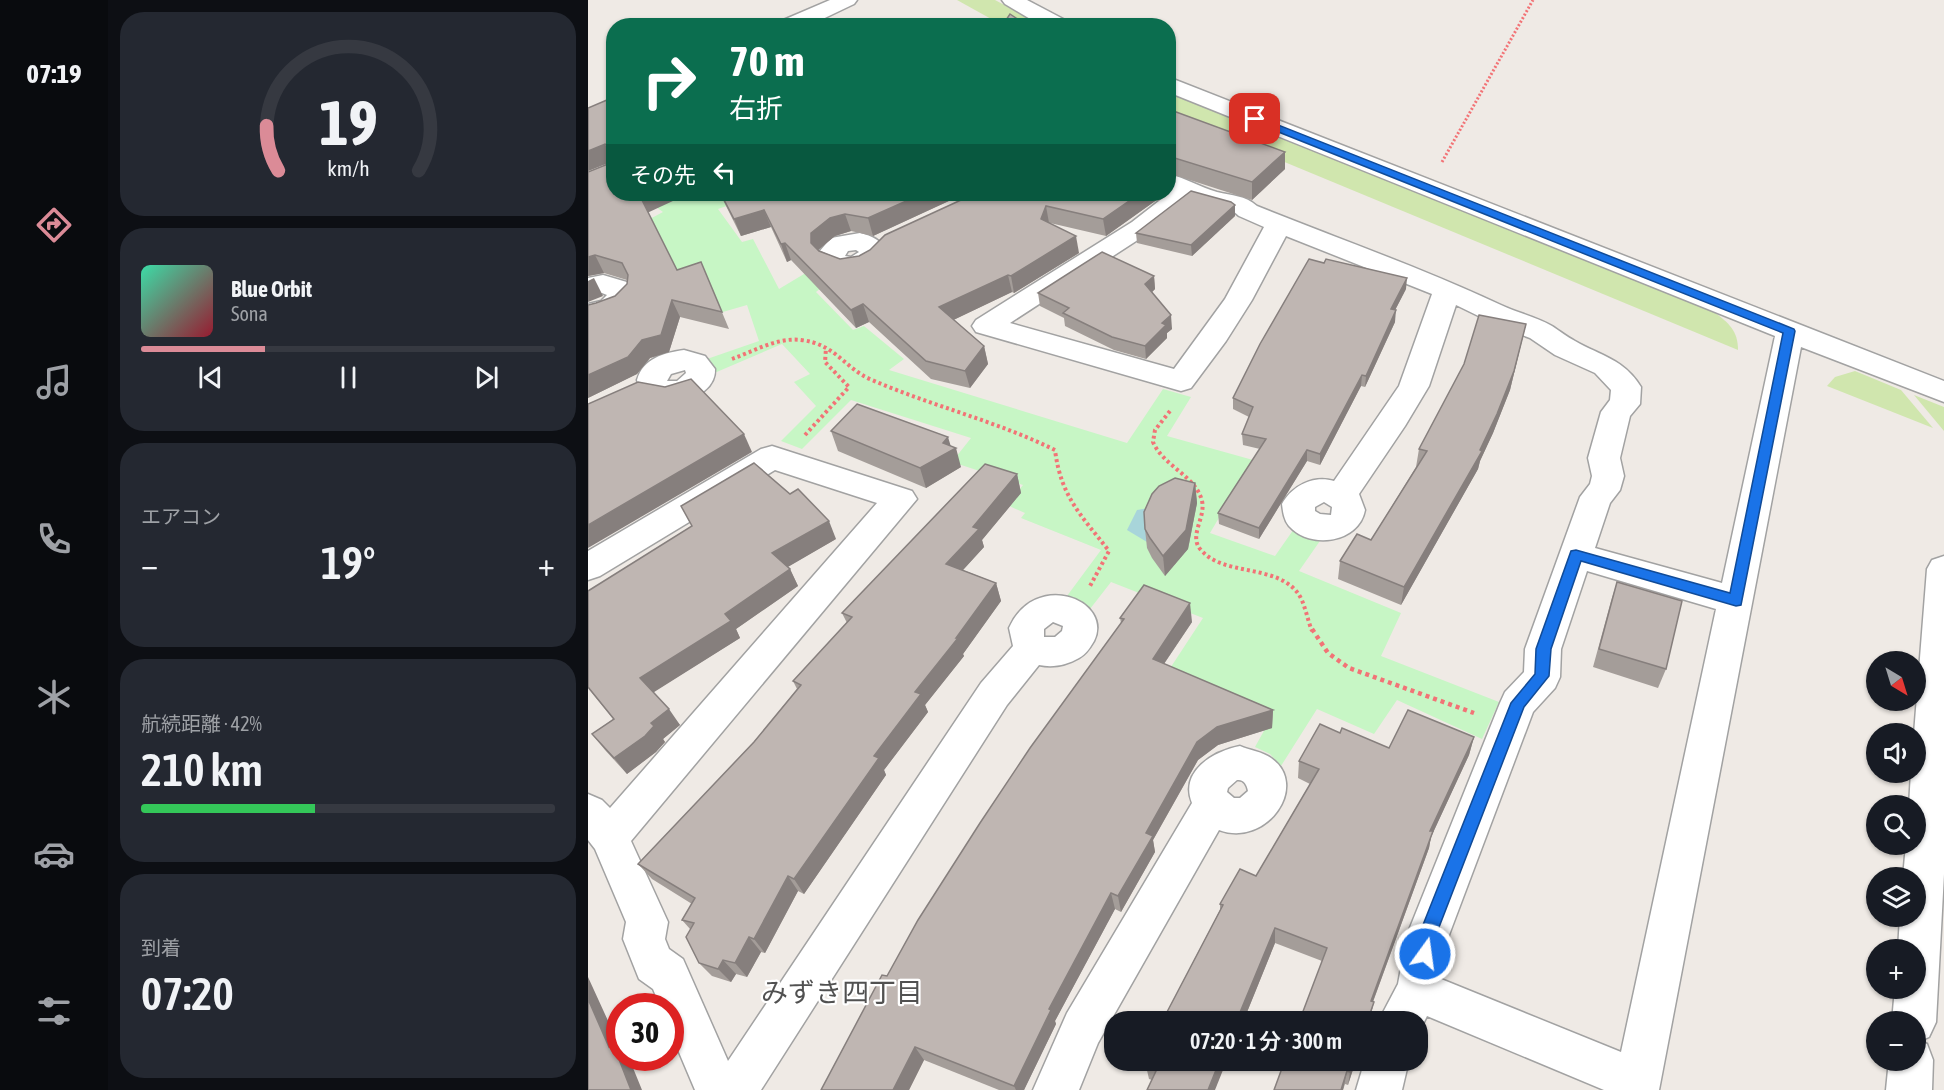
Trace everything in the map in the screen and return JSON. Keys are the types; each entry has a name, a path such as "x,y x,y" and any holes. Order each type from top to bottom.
{"street":[{"path":"807,18 847,0"},
{"path":"1012,0 1045,18"},
{"path":"1176,87 1427,189 1944,392"},
{"path":"1179,185 1210,198 1239,204 1248,211 1279,224 1345,251 1360,253 1417,280 1429,282 1513,322 1540,330 1565,348 1605,366 1626,387 1625,404 1616,412 1604,458 1608,476 1604,490 1596,497 1543,649 1542,676 1518,703 1428,935 1409,1006 1636,1085 1790,331"},
{"path":"1165,201 1142,227 986,326 1180,381 1216,334 1238,300 1279,224"},
{"path":"588,287 610,284 620,289 621,298 611,307 588,313"},
{"path":"1341,495 1395,419 1414,386 1447,290"},
{"path":"641,387 655,371 676,361 691,361 697,364 700,370"},
{"path":"588,567 772,457 901,499 599,824 646,922 644,939 654,964 668,974 718,1090"},
{"path":"1576,555 1736,601"},
{"path":"1915,1011 1944,569"},
{"path":"735,1090 994,694 1032,648 1025,636 1026,628 1035,615 1052,608 1068,610"},
{"path":"1056,1090 1082,1029 1213,803"},
{"path":"1379,1090 1384,1071"},
{"path":"1909,1090 1910,1071"}],"path":[{"path":"1427,189 1533,0"},
{"path":"700,370 786,339 804,340 833,350 869,379 1022,434 1055,450 1058,476 1072,504 1109,551 1091,584 1068,610"},
{"path":"782,460 849,387 825,362 826,348"},
{"path":"1180,381 1182,395 1154,434 1153,446 1158,454 1190,482 1202,499 1203,509 1195,536 1199,548 1209,557 1279,579 1297,592 1312,633 1324,651 1359,674 1407,688 1509,726"}],"green space":[{"path":"957,0 995,0 1029,18 989,18"},
{"path":"1176,96 1714,312 1732,328 1738,343 1738,350 1176,117"},
{"path":"648,201 741,201 718,209 742,242 753,239 779,289 824,262 841,272 816,292 853,330 864,326 904,359 889,370 1127,443 1163,389 1191,397 1167,436 1253,460 1210,533 1275,556 1296,526 1322,538 1299,571 1401,613 1381,656 1499,702 1482,739 1397,700 1374,734 1317,709 1281,766 1270,754 1255,747 1271,718 1165,676 1203,618 1111,582 1090,609 1080,601 1067,596 1101,550 1021,518 1025,513 1007,505 1023,485 952,462 971,438 851,400 802,449 781,441 816,406 794,382 810,374 782,344 712,374 707,359 759,341 747,305 702,318 646,221 663,212"},
{"path":"1855,371 1901,390 1933,428 1827,386 1835,377"},
{"path":"1914,395 1944,407 1944,431"}],"water":[{"path":"1161,506 1147,542 1127,530 1137,510"}],"building":[{"path":"606,100 606,145 588,151 588,108"},
{"path":"1176,112 1285,152 1252,182 1176,158"},
{"path":"606,165 606,201 642,201 677,270 701,262 722,312 672,300 661,335 642,340 628,357 588,375 588,305 615,296 627,284 628,275 622,263 595,255 588,257 588,172"},
{"path":"1191,191 1235,205 1191,245 1136,233"},
{"path":"725,201 906,201 868,218 845,214 830,218 811,233 811,243 819,251 840,259 859,256 870,250 885,235 959,201 1129,201 1103,219 1046,206 1041,219 1076,236 1011,276 1008,275 939,307 984,346 965,371 926,361 863,304 851,310 785,243 781,244 764,210 734,219"},
{"path":"1102,252 1154,276 1145,284 1171,315 1162,323 1166,325 1145,346 1112,337 1063,313 1069,308 1038,293"},
{"path":"1309,259 1324,263 1326,259 1407,278 1391,309 1396,310 1366,376 1362,375 1320,454 1307,450 1259,528 1218,513 1266,439 1242,434 1253,407 1233,398 1260,344"},
{"path":"1479,315 1526,324 1514,371 1480,450 1482,451 1404,587 1340,561 1357,534 1371,540 1427,451 1419,449 1464,364"},
{"path":"691,379 744,434 588,525 588,404 638,382 665,387"},
{"path":"857,404 948,437 943,443 956,448 920,468 831,431"},
{"path":"754,463 790,494 798,489 829,521 772,553 790,569 725,614 731,621 640,678 669,709 651,723 654,726 645,736 614,758 592,734 614,719 588,687 588,591 692,526 681,506"},
{"path":"985,464 1017,474 973,527 979,529 946,564 996,583 956,638 958,638 915,692 921,694 874,756 879,758 794,879 788,876 754,939 749,937 735,963 723,960 718,969 699,963 686,937 694,923 682,920 695,898 638,864 754,742 801,685 793,681 852,617 842,613"},
{"path":"1175,478 1195,483 1186,530 1163,556 1145,529 1144,512 1152,494 1159,486"},
{"path":"1617,582 1682,601 1666,669 1599,649"},
{"path":"1144,585 1190,603 1153,659 1273,710 1217,727 1197,742 1146,833 1153,836 1118,896 1111,893 1049,1009 1051,1010 1014,1086 915,1047 893,1090 821,1090 882,975 887,976 918,920 980,823 1030,748 1124,619 1120,618"},
{"path":"1408,710 1474,737 1430,831 1433,831 1371,1001 1374,1002 1371,1011 1303,1011 1327,948 1275,928 1241,1011 1168,1011 1223,905 1220,904 1240,869 1256,876 1319,769 1299,761 1320,724 1340,733 1342,728 1389,748"},
{"path":"588,999 606,1040 606,1071 624,1071 631,1090 588,1090"},
{"path":"1156,1071 1216,1071 1208,1090 1147,1090"},
{"path":"1281,1071 1347,1071 1341,1090 1274,1090"}],"district":[{"name":"みずき四丁目","path":"842,992"}],"route":[{"path":"1255,119 1790,331 1736,601 1576,555 1543,649 1542,676 1518,703 1428,935 1425,954"}]}
